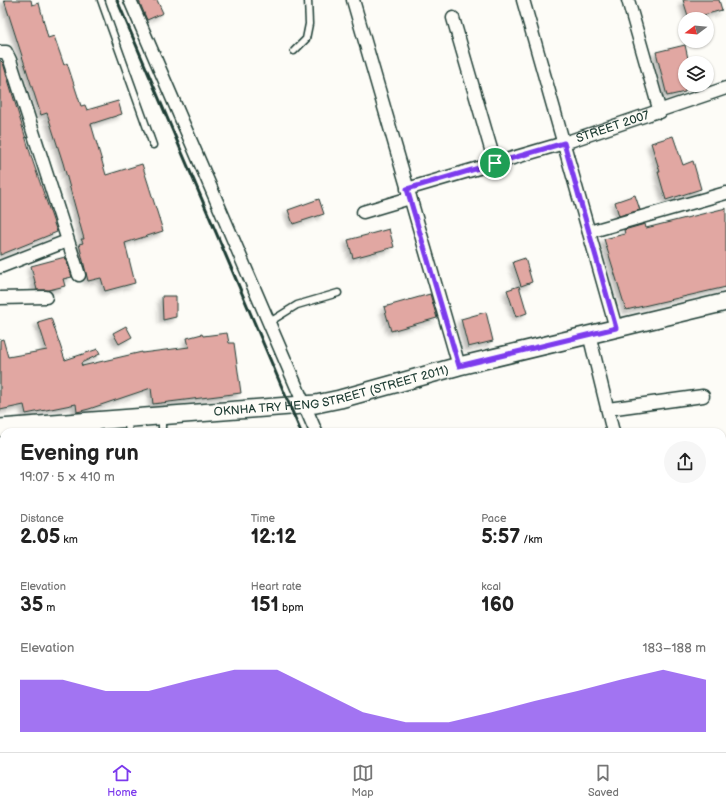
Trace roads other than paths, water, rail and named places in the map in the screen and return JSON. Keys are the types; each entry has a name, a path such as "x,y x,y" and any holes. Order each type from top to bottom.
{"main road":[{"name":"OKNHA TRY HENG STREET (STREET 2011)","path":"49,428 162,424 304,406 340,399 459,366 726,302"}],"street":[{"path":"130,0 314,428"},
{"path":"353,0 459,366"},
{"path":"523,0 616,328"},
{"path":"628,0 660,112"},
{"path":"453,18 495,163"},
{"path":"0,52 6,52 10,60 79,275"},
{"name":"STREET 2007","path":"363,212 408,193 495,163 564,143 660,112 726,88"},
{"path":"589,232 726,192"},
{"path":"0,267 67,241"},
{"path":"0,298 46,297"},
{"path":"589,334 613,428"},
{"path":"608,409 703,396"}],"lane":[{"path":"101,0 153,145"},
{"path":"294,51 306,39 309,24 308,0"},
{"path":"268,323 297,305 338,293"}],"railway":[{"path":"117,0 299,428"}]}
